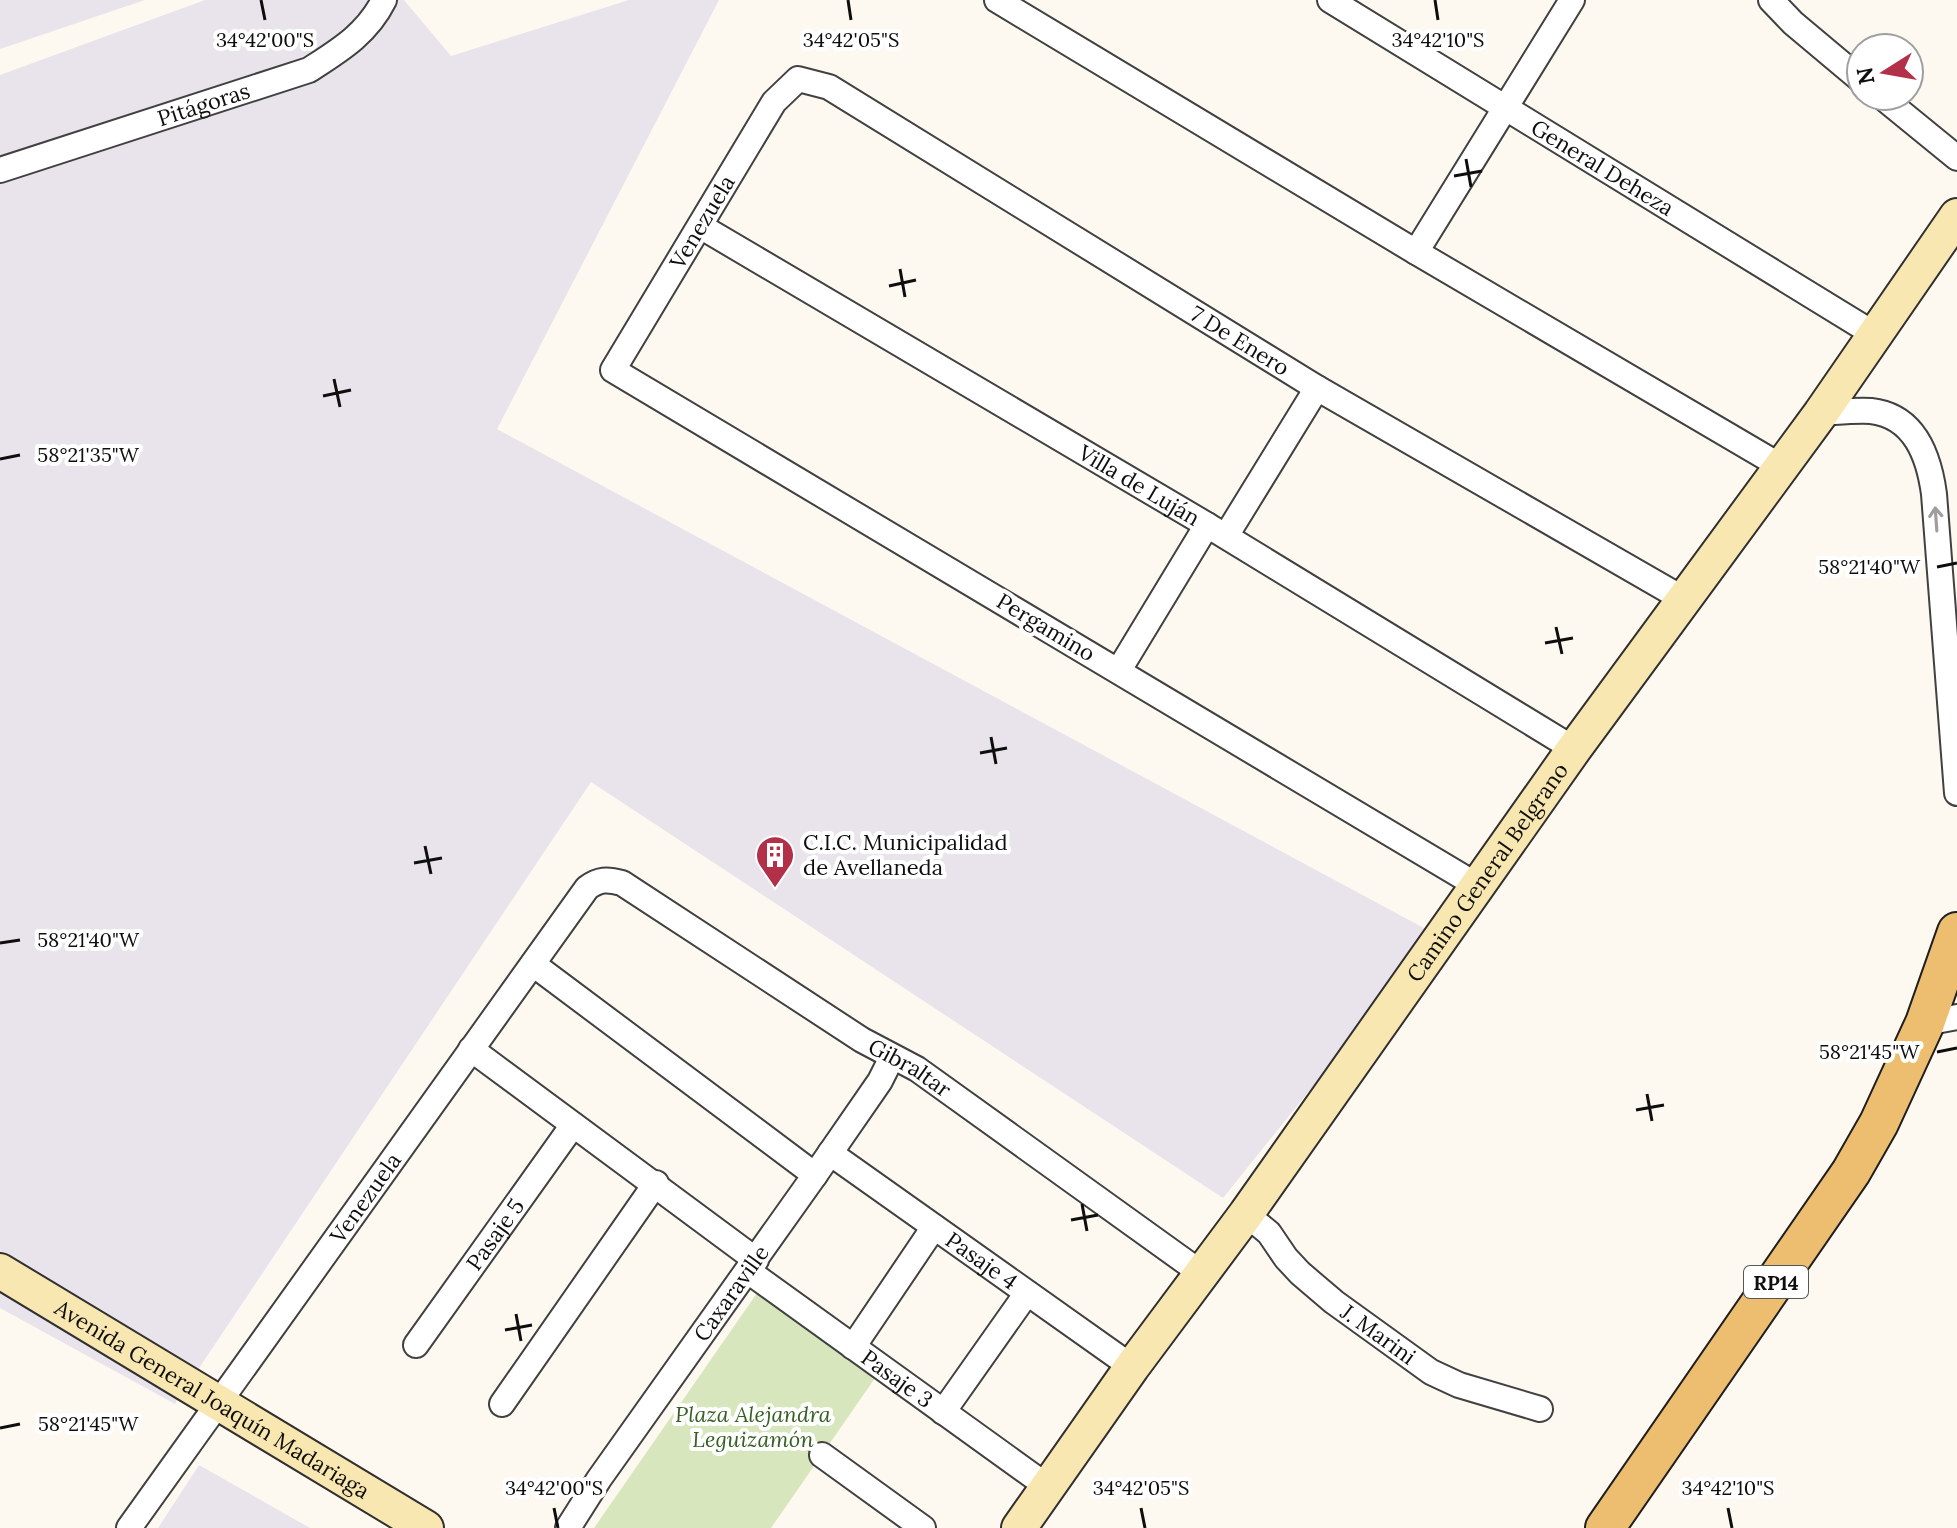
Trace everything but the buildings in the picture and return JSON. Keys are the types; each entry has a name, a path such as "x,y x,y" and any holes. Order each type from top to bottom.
{"main road":[{"name":"RP14","path":"1617,1524 1851,1172 1941,1020 1957,932"}],"street":[{"name":"Pitágoras","path":"0,170 309,70 362,33 384,0"},
{"path":"997,0 1782,467"},
{"name":"General Deheza","path":"1330,0 1874,334"},
{"path":"1416,252 1572,0"},
{"path":"1771,0 1845,67"},
{"name":"Venezuela","path":"613,370 774,102 798,79"},
{"name":"7 De Enero","path":"798,79 829,87 1317,388 1685,600"},
{"path":"1901,112 1957,158"},
{"name":"Camino General Belgrano","path":"1019,1528 1132,1367 1246,1214 1574,749 1821,413 1957,216"},
{"name":"Villa de Luján","path":"700,226 1216,530 1574,749"},
{"name":"Pergamino","path":"613,370 1478,886"},
{"path":"1119,670 1317,388"},
{"path":"1821,413 1874,411 1910,430 1924,450 1934,494 1957,793"},
{"name":"Venezuela","path":"129,1528 587,888 597,880 608,879"},
{"name":"Gibraltar","path":"608,879 622,883 892,1057 917,1069 1201,1273"},
{"path":"533,964 815,1175"},
{"name":"Pasaje 3","path":"471,1049 656,1183 853,1347 1048,1487"},
{"name":"Caxaraville","path":"568,1528 599,1479 880,1081 892,1057"},
{"name":"Pasaje 5","path":"416,1345 573,1125"},
{"name":"Pasaje 4","path":"830,1153 1132,1367"},
{"path":"502,1404 656,1183"},
{"name":"J. Marini","path":"1246,1214 1269,1233 1300,1273 1334,1302 1431,1372 1459,1385 1540,1409"},
{"path":"853,1347 934,1227"},
{"name":"Avenida General Joaquín Madariaga","path":"0,1271 426,1528"},
{"path":"943,1412 1027,1293"},
{"path":"822,1455 923,1528"}],"shaded area":[{"path":"0,0 145,0 0,49"},
{"path":"205,0 404,0 451,56 629,0 719,0 497,429 1435,934 1223,1198 591,782 175,1404 0,1308 0,75"},
{"path":"199,1465 310,1528 158,1528"}],"green space":[{"name":"Plaza Alejandra Leguizamón","path":"764,1283 882,1368 771,1528 594,1528"}],"place":[{"name":"C.I.C. Municipalidad de Avellaneda","path":"775,889"}]}
